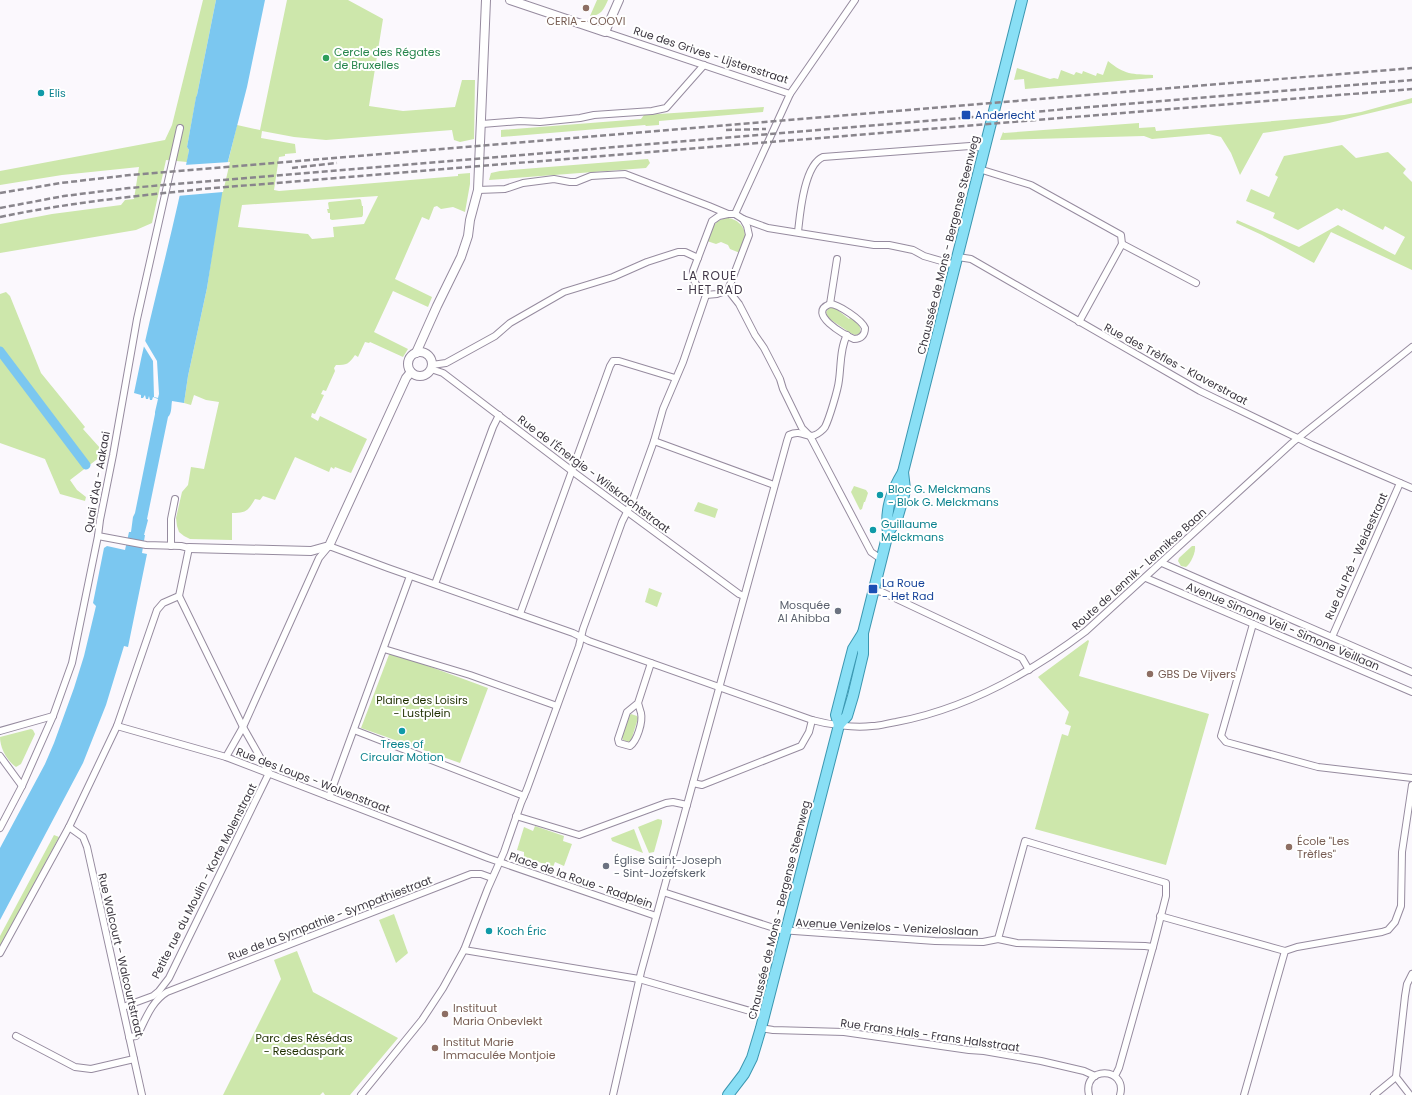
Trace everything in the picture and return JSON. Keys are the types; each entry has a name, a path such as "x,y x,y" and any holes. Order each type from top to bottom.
{"main road":[{"name":"Chaussée de Mons - Bergense Steenweg","path":"728,1095 744,1074 752,1058 761,1028 839,725 836,715 853,649 863,633 888,533 897,519 904,495 905,489 903,472 1022,0"}],"street":[{"path":"416,353 436,306 461,257 468,236 470,220 478,190 482,124 486,0"},
{"name":"Rue des Grives - Lijstersstraat","path":"510,0 790,94"},
{"path":"605,32 618,0"},
{"path":"743,219 747,226 749,235 728,290 718,294 706,295 698,287 692,277 693,270 712,221 719,216 735,214 790,94 855,0"},
{"path":"482,124 520,121 540,122 594,115 652,111 666,108 704,64"},
{"name":"Quai d'Aa - Aakaai","path":"0,828 22,786 53,716 72,663 98,536 137,319 180,128"},
{"path":"798,232 803,194 814,163 818,159 823,157 970,146 984,148"},
{"path":"979,169 1031,185 1121,235 1122,244 1079,322"},
{"path":"478,190 505,189 523,183 554,179 576,182 591,176 625,174 728,214"},
{"name":"Rue des Trèfles - Klaverstraat","path":"735,214 743,219 768,228 874,245 889,245 913,250 924,256 957,261 971,259 1200,391 1312,445 1412,488"},
{"path":"1122,244 1196,283"},
{"path":"432,367 430,357 421,352 410,357 408,361 409,369 415,375 422,376 432,367 446,363 495,336 510,323 564,292 613,277 648,262 678,252 686,252 698,258"},
{"path":"830,304 837,259"},
{"path":"728,290 739,304 755,335 764,348 802,428 810,436 871,552 881,559"},
{"path":"361,1095 422,1020 443,988 464,950 524,796 604,571 654,441 663,409 683,362 706,295"},
{"path":"830,304 837,305 864,324 865,332 861,338 854,339 823,318 822,311 826,305 830,304"},
{"path":"613,1095 639,979 789,435 798,432 810,436 815,435 824,428 839,382 843,341 847,335"},
{"name":"Route de Lennik - Lennikse Baan","path":"329,546 573,633 589,641 719,688 812,720 839,725 872,726 912,719 938,712 973,698 1029,670 1058,652 1086,631 1146,578 1298,438 1412,347"},
{"path":"520,614 613,361 619,361 676,378"},
{"name":"Rue de l'Énergie - Wilskrachtstraat","path":"432,367 443,373 572,471 739,594 744,596"},
{"path":"226,756 243,727 319,558 329,546 406,378 412,372"},
{"path":"435,584 493,427 499,416"},
{"path":"654,441 774,485"},
{"name":"Rue du Pré - Weidestraat","path":"1332,637 1400,483"},
{"path":"171,546 171,519 175,499"},
{"path":"98,536 146,545 181,546 189,548 311,551 329,546"},
{"path":"189,548 179,596 243,727 269,773"},
{"name":"Avenue Simone Veil - Simone Veillaan","path":"1162,563 1412,672"},
{"path":"329,797 410,576"},
{"name":"Avenue Simone Veil - Simone Veillaan","path":"1146,578 1412,692"},
{"path":"873,590 882,592 1022,658 1029,670"},
{"path":"0,953 69,827 117,726 157,610 163,603 179,596"},
{"path":"1253,624 1221,736 1226,742 1318,767 1412,778"},
{"path":"384,649 470,675 557,706"},
{"path":"638,703 641,713 641,720 634,743 630,746 620,743 618,739 627,712 638,703 651,663"},
{"path":"0,731 53,716"},
{"path":"693,783 702,785 801,746 809,732 812,720"},
{"name":"Rue des Loups - Wolvenstraat","path":"117,726 226,756 499,862"},
{"path":"354,730 524,796"},
{"path":"0,756 22,786"},
{"name":"Petite rue du Moulin - Korte Molenstraat","path":"129,1037 136,1036 138,1034 155,997 169,978 269,773"},
{"path":"1160,916 1285,951 1297,947 1388,930 1394,922 1401,906 1402,852 1412,785"},
{"path":"516,816 579,835 666,803 673,802 687,805"},
{"name":"Rue Walcourt - Walcourtstraat","path":"69,827 83,837 87,847 142,1095"},
{"path":"998,939 1025,841 1166,883 1166,896 1153,947 1119,1068 1115,1076"},
{"name":"Place de la Roue - Radplein","path":"499,862 656,916"},
{"name":"Rue de la Sympathie - Sympathiestraat","path":"123,1007 155,997 472,874 481,874 492,878"},
{"name":"Avenue Venizelos - Venizeloslaan","path":"663,892 775,930 935,942 983,942 998,939 1017,943 1153,947"},
{"path":"464,950 639,979 764,1016"},
{"path":"1244,1095 1285,951"},
{"path":"1410,1095 1396,1077 1405,996 1407,984 1412,974"},
{"path":"169,978 176,988"},
{"path":"1405,996 1412,993"},
{"name":"Rue Frans Hals - Frans Halsstraat","path":"761,1028 773,1030 844,1032 969,1050 1002,1053 1084,1071 1095,1076"},
{"path":"16,1036 75,1067 91,1069 134,1059"},
{"path":"1088,1095 1090,1081 1095,1076 1105,1072 1115,1076 1120,1083 1120,1095"},
{"path":"1374,1095 1396,1077"}],"green space":[{"path":"203,0 216,0 187,147 189,150 187,162 166,160 152,223 136,230 0,253 0,224 52,214 121,205 125,200 134,199 139,167 62,175 0,185 0,171 165,140 172,125"},
{"path":"287,0 348,0 383,19 369,106 403,111 455,107 462,80 475,80 474,139 460,142 454,140 452,130 326,140 294,137 262,131 261,138 295,144 296,153 285,154 285,156 279,157 274,190 279,191 458,176 458,174 470,173 470,184 465,212 453,207 441,209 437,206 434,207 429,220 422,217 395,279 432,297 428,307 393,291 374,332 408,349 403,357 370,342 365,342 358,357 355,355 347,363 343,365 336,365 334,368 335,371 326,391 323,390 321,394 324,395 315,414 312,413 311,417 318,421 320,416 367,439 351,473 335,467 334,469 331,467 329,472 295,457 275,500 263,496 260,500 255,499 244,512 232,513 232,540 190,539 179,532 176,518 182,492 188,485 191,467 204,469 219,402 206,400 194,395 191,405 184,403 188,376 207,288 222,187 237,125 260,130","holes":["378,196 364,224 333,227 334,237 312,239 308,234 238,227 242,205"]},
{"path":"597,0 608,0 603,9 597,15 590,16"},
{"path":"1108,61 1119,69 1129,73 1153,75 1153,78 1025,89 1024,79 1014,80 1017,68 1050,79 1058,79 1061,70 1074,75 1076,72 1082,74 1083,71 1096,76 1097,73 1103,75"},
{"path":"1412,98 1412,103 1329,123 1263,133 1240,175 1231,153 1221,137 1209,134 1152,139 1144,136 1000,140 1003,132 1139,123 1139,128 1155,127 1156,131 1344,115 1361,112"},
{"path":"764,107 763,112 659,121 659,125 501,137 501,130 641,119 644,115"},
{"path":"1342,145 1356,158 1388,152 1406,169 1403,173 1412,182 1412,270 1331,232 1314,263 1236,223 1237,220 1299,247 1338,225 1395,255 1405,237 1385,226 1383,230 1343,209 1342,211 1337,208 1298,230 1273,218 1275,213 1246,201 1251,189 1269,197 1278,177 1275,175 1284,156"},
{"path":"648,159 650,163 646,168 489,180 491,173 500,171"},
{"path":"360,199 363,206 362,217 330,219 330,213 328,213 327,209 329,209 329,202"},
{"path":"726,218 737,221 744,229 745,239 740,253 730,249 728,245 721,242 716,244 707,241 715,224"},
{"path":"6,292 10,296 41,373 85,427 83,429 100,448 108,452 107,458 100,457 70,480 77,490 86,497 85,501 60,494 45,459 0,443 0,294"},
{"path":"829,308 835,308 849,319 850,318 856,322 860,328 860,333 856,335 852,334 828,318 826,312"},
{"path":"854,486 866,490 868,493 862,509 860,510 851,492"},
{"path":"698,502 718,509 715,518 694,511"},
{"path":"1192,546 1195,546 1195,548 1191,560 1186,567 1181,566 1178,561 1179,558"},
{"path":"649,588 662,593 657,607 645,602"},
{"path":"1088,640 1089,641 1079,676 1209,714 1166,865 1035,829 1062,734 1068,736 1071,726 1065,724 1069,712 1038,677"},
{"name":"Plaine des Loisirs - Lustplein","path":"390,652 488,688 460,763 361,728"},
{"path":"631,714 637,716 638,718 631,741 628,742 623,740 622,737"},
{"path":"31,729 35,734 21,764 16,767 5,754 1,745 0,737"},
{"path":"658,819 662,820 662,823 654,852 649,853 638,827"},
{"path":"535,826 564,836 563,841 572,844 564,866 555,862 553,867 524,857 524,852 517,850 524,827 533,831"},
{"path":"634,829 643,853 612,841 611,838"},
{"path":"54,835 59,837 0,948 0,936"},
{"path":"394,914 408,953 396,963 379,920"},
{"name":"Parc des Résédas - Resedaspark","path":"297,951 313,992 398,1038 350,1095 325,1095 323,1092 320,1095 223,1095 281,979 274,960"}],"water":[{"path":"216,0 265,0 247,87 226,169 207,288 188,376 184,403 172,401 171,412 168,417 144,535 142,553 147,554 128,647 124,646 106,705 83,763 0,920 0,848 45,764 74,688 84,656 96,606 93,603 104,548 107,546 125,550 129,532 131,532 158,399 153,397 152,400 150,400 149,396 148,399 146,399 145,395 141,398 141,395 134,393 183,180 189,150 187,147 196,97"}],"pier":[{"path":"230,162 223,192 177,196 184,165"},
{"path":"144,339 157,361 158,398 154,397 153,361 143,345"}],"waterway":[{"path":"0,351 86,465"}],"railway":[{"path":"0,193 61,183 130,175 1412,68"},
{"path":"0,208 64,196 129,188 1412,80"},
{"path":"0,217 76,204 203,189 1412,89"},
{"path":"726,130 766,129"},
{"path":"292,168 337,163"}],"place":[{"name":"CERIA - COOVI","path":"586,8"},
{"name":"Cercle des Régates de Bruxelles","path":"326,58"},
{"name":"Elis","path":"41,93"},
{"name":"Anderlecht","path":"966,115"},
{"name":"Bloc G. Melckmans - Blok G. Melckmans","path":"880,495"},
{"name":"Guillaume Melckmans","path":"873,530"},
{"name":"La Roue - Het Rad","path":"873,589"},
{"name":"Mosquée Al Ahibba","path":"838,611"},
{"name":"GBS De Vijvers","path":"1150,674"},
{"name":"Trees of Circular Motion","path":"402,731"},
{"name":"École \"Les Trèfles\"","path":"1289,847"},
{"name":"Église Saint-Joseph - Sint-Jozefskerk","path":"606,866"},
{"name":"Koch Éric","path":"489,931"},
{"name":"Instituut Maria Onbevlekt","path":"445,1014"},
{"name":"Institut Marie Immaculée Montjoie","path":"435,1048"}],"district":[{"name":"LA ROUE - HET RAD","path":"710,283"}]}
